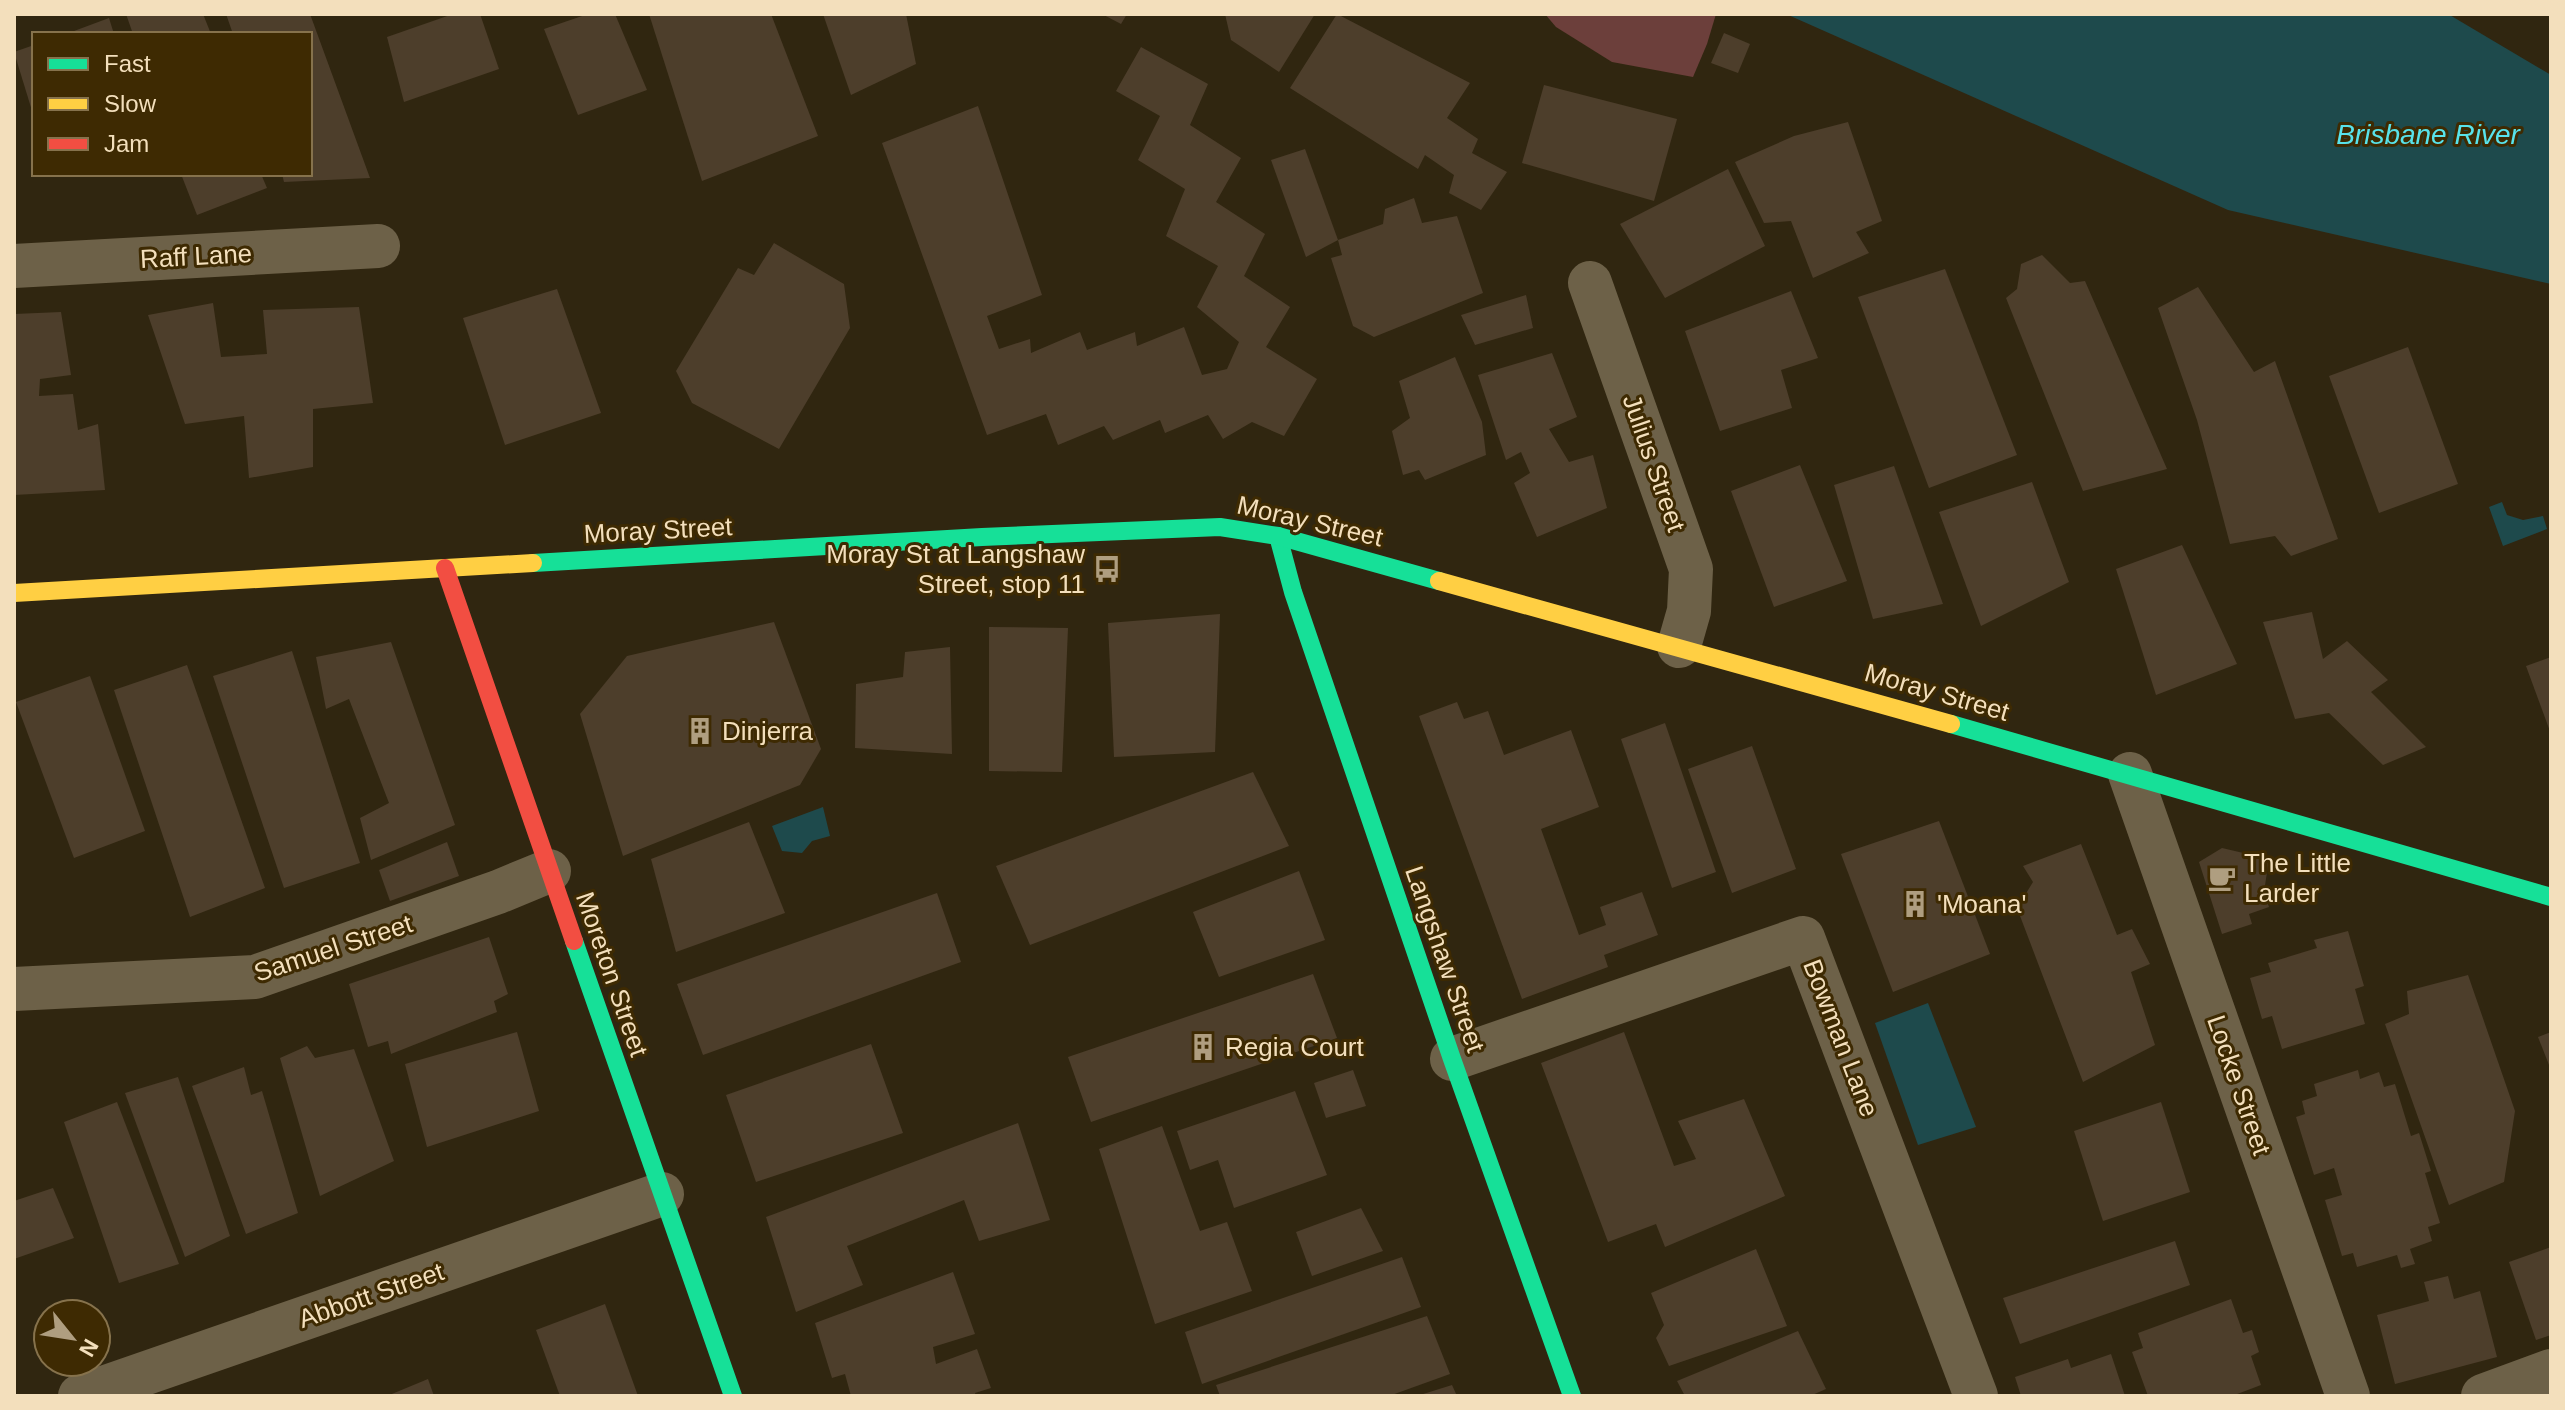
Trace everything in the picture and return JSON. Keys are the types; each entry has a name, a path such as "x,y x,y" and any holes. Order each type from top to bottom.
{"street":[{"name":"Raff Lane","path":"14,266 378,246"},
{"name":"Julius Street","path":"1590,283 1691,569 1689,611 1679,646"},
{"name":"Moray Street","path":"14,593 966,538 1220,527 1278,536 1679,646 2551,897"},
{"name":"Langshaw Street","path":"1278,536 1293,592 1452,1059 1572,1396"},
{"name":"Moreton Street","path":"445,568 733,1396"},
{"name":"Locke Street","path":"2130,774 2348,1396"},
{"name":"Samuel Street","path":"14,989 255,977 498,892 549,871"},
{"name":"Bowman Lane","path":"1452,1059 1803,938 1976,1396"},
{"name":"Abbott Street","path":"80,1396 662,1194"},
{"path":"2483,1396 2551,1371"}],"shaded area":[{"path":"1545,14 1716,14 1693,77 1612,62 1556,27"}],"water":[{"name":"Brisbane River","path":"1786,14 2551,14 2551,284 2228,210"},
{"path":"2502,502 2507,515 2523,520 2543,516 2547,529 2503,546 2489,507"},
{"path":"823,807 830,836 812,841 802,853 782,851 772,826"},
{"path":"1928,1003 1976,1127 1918,1145 1875,1023"}],"pier":[{"path":"2448,14 2551,15 2551,75"}],"building":[{"path":"126,14 203,14 210,32 132,32"},
{"path":"226,14 310,14 370,178 284,182 282,176 312,176 312,32 232,32"},
{"path":"453,14 480,14 499,69 404,102 387,37"},
{"path":"588,14 615,14 647,90 578,115 544,29"},
{"path":"649,14 771,14 818,136 702,181"},
{"path":"823,14 906,14 916,64 851,95"},
{"path":"1102,14 1127,14 1121,24"},
{"path":"1225,14 1315,14 1279,72 1231,40"},
{"path":"1337,14 1470,83 1447,118 1478,139 1472,153 1507,172 1481,210 1449,193 1454,175 1425,155 1418,169 1290,88"},
{"path":"109,18 113,32 71,32"},
{"path":"1724,33 1750,44 1738,73 1711,63"},
{"path":"32,46 32,111 14,52"},
{"path":"1141,47 1208,84 1190,125 1241,158 1216,202 1265,234 1244,276 1290,307 1266,347 1317,379 1284,436 1252,422 1223,439 1208,415 1165,433 1160,420 1113,440 1104,426 1058,445 1046,414 987,435 882,143 978,106 1042,295 987,316 999,349 1030,339 1031,353 1080,332 1087,350 1135,332 1137,346 1184,327 1202,375 1227,369 1239,342 1197,307 1218,266 1166,236 1185,189 1138,160 1160,116 1116,91"},
{"path":"1544,85 1677,119 1654,201 1522,163"},
{"path":"1848,122 1882,221 1856,232 1869,253 1813,278 1791,221 1764,223 1735,162 1794,136"},
{"path":"1305,149 1338,240 1306,257 1271,160"},
{"path":"1728,169 1765,246 1665,298 1620,224"},
{"path":"182,176 262,176 267,188 197,215"},
{"path":"1414,198 1422,223 1457,216 1483,293 1374,337 1353,326 1331,258 1342,255 1338,240 1383,224 1385,209"},
{"path":"774,243 844,284 850,328 779,449 692,403 676,371 738,268 754,275"},
{"path":"2042,255 2070,283 2085,281 2167,469 2083,491 2006,298 2017,289 2021,264"},
{"path":"1945,269 2017,455 1929,488 1858,297"},
{"path":"2198,287 2254,372 2275,361 2338,539 2291,556 2275,536 2230,544 2197,420 2158,308"},
{"path":"557,289 601,413 505,445 463,318"},
{"path":"1791,291 1818,358 1781,370 1792,408 1720,431 1685,331"},
{"path":"1526,295 1533,328 1475,345 1461,315"},
{"path":"213,303 221,357 267,354 263,310 359,307 373,403 313,409 313,467 249,478 244,416 185,424 148,315"},
{"path":"61,312 71,375 40,379 39,396 73,394 78,430 98,424 105,490 14,495 14,314"},
{"path":"2408,347 2458,484 2379,513 2329,376"},
{"path":"1552,353 1577,417 1549,429 1569,462 1593,455 1607,508 1537,537 1514,483 1530,473 1521,452 1506,460 1478,375"},
{"path":"1455,357 1482,422 1486,455 1425,480 1419,470 1403,475 1392,431 1410,418 1399,381"},
{"path":"1800,465 1847,581 1774,607 1731,491"},
{"path":"1894,466 1943,604 1873,619 1834,485"},
{"path":"2032,482 2069,582 1981,626 1939,512"},
{"path":"2182,545 2237,664 2156,695 2116,569"},
{"path":"2312,612 2323,659 2347,641 2388,680 2371,692 2426,747 2383,765 2329,713 2295,719 2263,622"},
{"path":"1220,614 1215,752 1114,757 1108,623"},
{"name":"Dinjerra","path":"774,622 821,749 800,785 623,856 580,714 627,656"},
{"path":"989,627 1068,628 1062,772 989,771"},
{"path":"391,642 455,825 371,860 360,818 389,803 349,699 326,709 316,657"},
{"path":"950,647 952,754 855,748 856,684 903,677 905,652"},
{"path":"292,651 360,863 284,888 213,676"},
{"path":"2551,657 2551,734 2526,666"},
{"path":"187,665 265,888 190,917 114,690"},
{"path":"90,676 145,831 74,858 16,702"},
{"path":"1457,702 1464,719 1488,711 1504,755 1571,730 1599,807 1541,829 1579,935 1606,925 1600,907 1642,892 1658,935 1604,955 1608,967 1522,999 1419,716"},
{"path":"1665,723 1716,872 1672,888 1621,739"},
{"path":"1752,746 1796,869 1732,893 1688,769"},
{"path":"1253,772 1289,846 1030,945 996,866"},
{"name":"'Moana'","path":"1939,821 1990,954 1893,992 1841,854"},
{"path":"749,822 785,913 676,952 651,859"},
{"path":"447,842 459,876 390,901 379,870"},
{"path":"2081,844 2117,935 2132,929 2150,964 2131,972 2155,1045 2083,1082 2017,908 2033,882 2023,866"},
{"path":"2222,848 2269,859 2264,892 2269,907 2249,914 2252,924 2222,934 2199,862"},
{"path":"1299,871 1325,940 1219,977 1193,912"},
{"path":"937,893 961,962 703,1055 677,984"},
{"path":"2348,931 2364,986 2355,989 2365,1024 2282,1049 2272,1016 2262,1019 2250,978 2271,972 2268,963 2317,948 2314,940"},
{"path":"489,937 508,994 494,1001 497,1012 391,1054 388,1041 368,1047 349,984"},
{"name":"Regia Court","path":"1313,974 1337,1038 1091,1122 1068,1057"},
{"path":"2468,975 2515,1111 2504,1182 2449,1205 2385,1024 2409,1014 2407,991"},
{"path":"517,1032 539,1111 427,1147 405,1064"},
{"path":"1624,1032 1674,1166 1696,1159 1678,1121 1744,1099 1785,1196 1665,1247 1656,1224 1608,1242 1541,1063"},
{"path":"2551,1032 2551,1070 2538,1037"},
{"path":"871,1044 903,1133 756,1182 726,1095"},
{"path":"307,1046 315,1058 354,1049 394,1161 320,1196 280,1058"},
{"path":"244,1067 251,1095 262,1091 298,1213 246,1234 192,1086"},
{"path":"1353,1070 1366,1106 1326,1118 1314,1083"},
{"path":"2358,1070 2360,1079 2379,1072 2384,1087 2395,1084 2411,1136 2419,1133 2431,1171 2425,1173 2440,1223 2428,1227 2432,1241 2410,1249 2415,1264 2401,1268 2397,1255 2357,1267 2353,1253 2342,1256 2325,1200 2342,1195 2334,1168 2314,1175 2296,1117 2305,1114 2302,1101 2317,1096 2314,1084"},
{"path":"178,1077 230,1236 185,1257 125,1093"},
{"path":"1295,1091 1327,1175 1234,1208 1218,1160 1190,1170 1177,1131"},
{"path":"117,1102 179,1264 119,1283 64,1122"},
{"path":"2161,1102 2190,1192 2103,1221 2074,1131"},
{"path":"1018,1123 1050,1220 979,1241 964,1200 847,1246 863,1285 796,1312 766,1217"},
{"path":"1162,1126 1200,1231 1227,1222 1252,1291 1155,1324 1099,1149"},
{"path":"53,1188 74,1238 14,1259 14,1201"},
{"path":"1361,1208 1383,1251 1312,1276 1296,1232"},
{"path":"2175,1241 2190,1285 2020,1344 2003,1298"},
{"path":"2551,1247 2551,1335 2536,1340 2509,1262"},
{"path":"1756,1249 1787,1326 1669,1366 1656,1338 1664,1325 1651,1293"},
{"path":"1402,1257 1421,1307 1202,1384 1185,1332"},
{"path":"953,1272 975,1334 933,1347 936,1364 977,1349 991,1388 975,1393 976,1396 851,1396 845,1374 832,1378 815,1323"},
{"path":"2448,1276 2454,1299 2480,1291 2497,1357 2395,1384 2377,1315 2429,1301 2424,1282"},
{"path":"2231,1299 2243,1333 2252,1330 2259,1352 2251,1356 2261,1385 2232,1396 2148,1396 2132,1352 2143,1348 2138,1333"},
{"path":"605,1304 638,1396 560,1396 536,1330"},
{"path":"1427,1316 1450,1374 1389,1396 1220,1396 1216,1385"},
{"path":"1798,1331 1826,1389 1810,1396 1685,1396 1677,1381"},
{"path":"2111,1354 2125,1396 2021,1396 2015,1377 2068,1359 2071,1368"},
{"path":"428,1379 434,1396 387,1396"},
{"path":"1452,1385 1457,1396 1420,1396 1420,1395"}],"traffic: fast":[{"path":"533,563 982,537 1220,527 1278,536 1439,581"},
{"path":"1278,536 1293,592 1452,1059 1572,1396"},
{"path":"1951,724 2551,897"},
{"path":"574,941 733,1396"}],"traffic: slow":[{"path":"14,593 533,563"},
{"path":"1439,581 1951,724"}],"traffic: jam":[{"path":"445,568 574,941"}],"place":[{"name":"Moray St at Langshaw Street, stop 11","path":"1107,569"},
{"name":"Dinjerra","path":"700,731"},
{"name":"The Little Larder","path":"2222,878"},
{"name":"'Moana'","path":"1915,904"},
{"name":"Regia Court","path":"1203,1047"}]}
